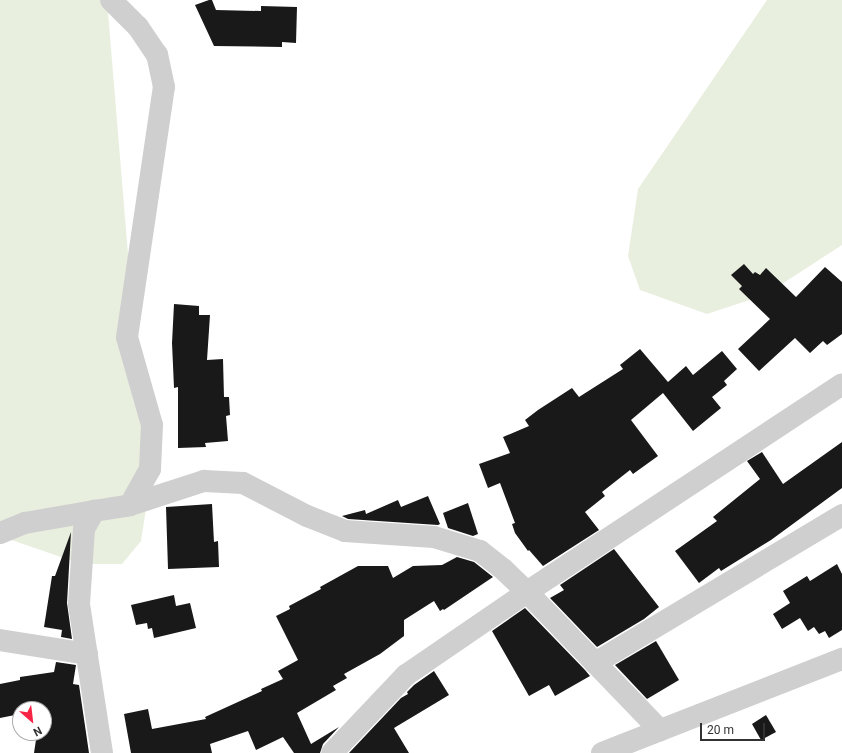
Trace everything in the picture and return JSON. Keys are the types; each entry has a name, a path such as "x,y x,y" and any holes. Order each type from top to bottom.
{"street":[{"path":"111,0 138,28 157,54 164,87 127,337 152,425 150,469 130,505"},
{"path":"332,753 406,675 527,592 842,384"},
{"path":"0,533 25,523 130,505 204,481 243,483 307,516 345,531 434,537 480,551 503,569 660,730"},
{"path":"94,511 84,529 79,604 102,753"},
{"path":"595,663 842,515"},
{"path":"0,640 87,654"},
{"path":"602,753 842,659"}],"green space":[{"path":"0,0 107,0 148,496 141,541 122,564 81,564 0,536"},
{"path":"767,0 842,0 842,245 765,295 707,314 640,290 628,256 638,189"}],"building":[{"path":"212,0 216,10 261,11 261,6 297,7 296,43 282,42 282,47 214,46 195,5"},
{"path":"744,264 753,274 755,272 760,275 766,268 796,297 825,267 842,282 842,334 827,345 823,341 810,353 795,338 759,371 738,349 770,319 739,289 742,286 731,275"},
{"path":"174,304 199,306 199,315 210,315 207,360 223,359 224,397 229,397 230,415 226,416 228,441 205,443 206,447 178,448 178,387 174,388 172,343"},
{"path":"640,349 668,382 686,366 693,375 722,351 737,369 724,381 727,385 712,397 721,408 693,431 663,393 631,420 658,456 633,474 630,470 602,492 605,496 585,512 599,530 543,566 529,550 528,551 515,533 512,524 515,523 500,483 488,488 479,464 510,453 503,437 529,426 525,420 538,410 572,388 579,397 623,369 620,365"},
{"path":"842,442 842,488 771,540 721,571 719,568 699,583 675,551 717,521 713,517 760,479 747,461 762,452 783,484"},
{"path":"428,496 440,524 438,525 348,519 342,516 365,510 366,514 398,500 401,507"},
{"path":"468,503 478,534 473,536 448,528 443,513"},
{"path":"212,504 214,542 218,541 219,567 168,569 166,507"},
{"path":"71,532 67,603 72,639 61,637 62,630 44,627 52,576 55,576"},
{"path":"614,549 659,607 644,619 597,647 550,598 564,590 560,585"},
{"path":"457,557 474,562 493,577 444,610 443,609 440,611 434,601 404,620 404,636 380,654 344,674 347,678 333,686 336,690 297,713 311,744 339,727 323,744 320,753 294,753 283,737 256,750 248,731 210,744 212,753 131,753 124,714 148,709 152,729 206,719 205,717 262,691 261,689 283,679 278,671 298,660 276,616 290,609 289,606 321,589 320,587 358,566 388,566 393,578 413,566 442,565"},
{"path":"837,564 842,574 842,630 829,638 825,631 819,634 814,627 808,631 800,618 782,629 773,614 790,603 783,591 807,576 810,581"},
{"path":"174,595 176,606 190,603 196,628 154,638 152,628 148,629 147,623 136,625 131,605"},
{"path":"525,608 590,676 555,696 549,685 529,696 492,631"},
{"path":"656,641 679,680 647,699 615,665"},
{"path":"56,662 76,665 73,684 79,685 89,753 34,753 36,741 52,741 52,701 12,701 12,716 0,718 0,684 20,680 20,677 54,672"},
{"path":"434,671 449,695 394,728 409,753 349,753 401,698 408,694 407,692 414,685"},
{"path":"766,715 776,732 761,740 752,724"}]}
